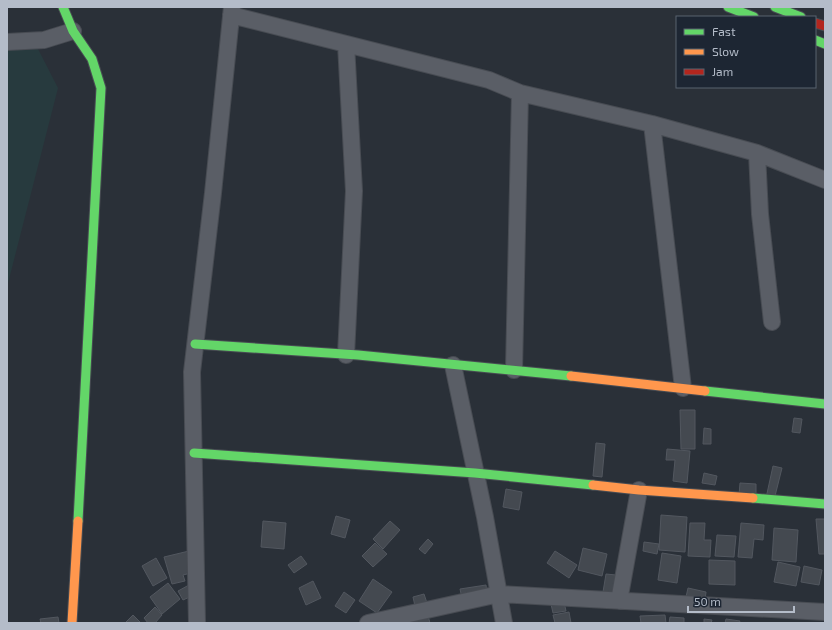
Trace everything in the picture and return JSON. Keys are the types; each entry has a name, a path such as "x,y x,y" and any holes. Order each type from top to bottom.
{"street":[{"path":"62,7 73,31 92,59 100,88 72,623"},
{"path":"728,7 751,16"},
{"path":"775,7 798,16"},
{"path":"197,623 192,372 213,193 231,11 346,44 489,80 520,93 652,124 757,153 825,180"},
{"path":"7,42 44,40 73,31"},
{"path":"346,44 354,190 346,355"},
{"path":"514,370 520,93"},
{"path":"652,124 683,388"},
{"path":"757,153 760,214 772,322"},
{"path":"195,344 346,355 514,370 825,404"},
{"path":"452,365 485,517 504,623"},
{"path":"194,453 475,473 639,490 825,504"},
{"path":"620,601 639,490"},
{"path":"368,623 499,594 620,601 746,616 825,612"}],"green space":[{"path":"38,49 58,88 7,287 7,50"}],"building":[{"path":"680,410 695,410 695,449 681,449"},
{"path":"794,418 802,419 800,433 792,432"},
{"path":"704,428 711,429 711,444 703,444"},
{"path":"596,443 605,444 602,477 593,476"},
{"path":"667,449 690,451 687,483 673,481 675,460 666,460"},
{"path":"773,466 782,468 774,500 766,498"},
{"path":"704,473 717,476 715,485 702,483"},
{"path":"740,483 756,484 756,495 739,495"},
{"path":"506,489 522,492 519,510 503,507"},
{"path":"661,515 687,517 685,552 659,550"},
{"path":"336,516 350,520 345,538 331,534"},
{"path":"816,519 825,519 825,554 819,554"},
{"path":"263,521 286,523 284,549 261,547"},
{"path":"390,521 400,530 383,549 373,539"},
{"path":"690,523 705,523 704,540 711,540 710,557 688,556"},
{"path":"741,523 764,525 763,540 754,539 752,558 738,557"},
{"path":"774,528 798,530 796,562 772,560"},
{"path":"717,535 736,536 734,557 715,556"},
{"path":"428,539 433,544 425,554 419,549"},
{"path":"644,542 659,544 657,554 643,551"},
{"path":"375,543 387,554 373,567 362,556"},
{"path":"583,548 607,554 602,576 578,570"},
{"path":"189,551 195,572 183,575 185,581 172,584 164,557"},
{"path":"555,551 577,565 569,578 547,563"},
{"path":"662,553 681,556 677,583 658,580"},
{"path":"301,556 307,564 294,573 288,565"},
{"path":"156,558 167,578 153,586 142,566"},
{"path":"709,560 735,561 735,585 709,584"},
{"path":"778,562 800,567 796,586 774,582"},
{"path":"804,566 822,570 819,585 801,582"},
{"path":"606,574 616,575 614,594 603,592"},
{"path":"373,579 392,592 377,613 359,601"},
{"path":"313,581 321,598 306,605 299,588"},
{"path":"168,583 180,599 162,614 150,597"},
{"path":"189,585 194,595 183,600 178,591"},
{"path":"486,585 487,594 462,598 460,589"},
{"path":"688,588 706,592 705,600 686,597"},
{"path":"344,592 355,600 346,613 335,606"},
{"path":"424,594 427,603 415,606 413,597"},
{"path":"564,602 566,611 553,613 551,604"},
{"path":"155,607 162,615 155,623 148,623 144,618"},
{"path":"569,612 571,623 555,623 553,615"},
{"path":"133,615 141,623 125,623"},
{"path":"665,615 666,623 641,623 640,616"},
{"path":"428,616 430,623 411,623 411,620"},
{"path":"58,617 59,623 41,623 40,619"},
{"path":"670,617 684,618 684,623 669,623"},
{"path":"704,619 712,620 711,623 704,623"},
{"path":"726,619 740,621 739,623 725,623"}],"traffic: fast":[{"path":"63,7 73,31 92,59 101,88 78,521"},
{"path":"728,7 751,16"},
{"path":"775,7 798,16"},
{"path":"816,40 825,44"},
{"path":"195,344 358,355 571,376"},
{"path":"705,391 825,404"},
{"path":"194,453 475,473 593,485"},
{"path":"753,498 825,504"}],"traffic: slow":[{"path":"571,376 705,391"},
{"path":"593,485 639,490 753,498"},
{"path":"72,623 78,521"}],"traffic: jam":[{"path":"816,23 825,26"}]}
